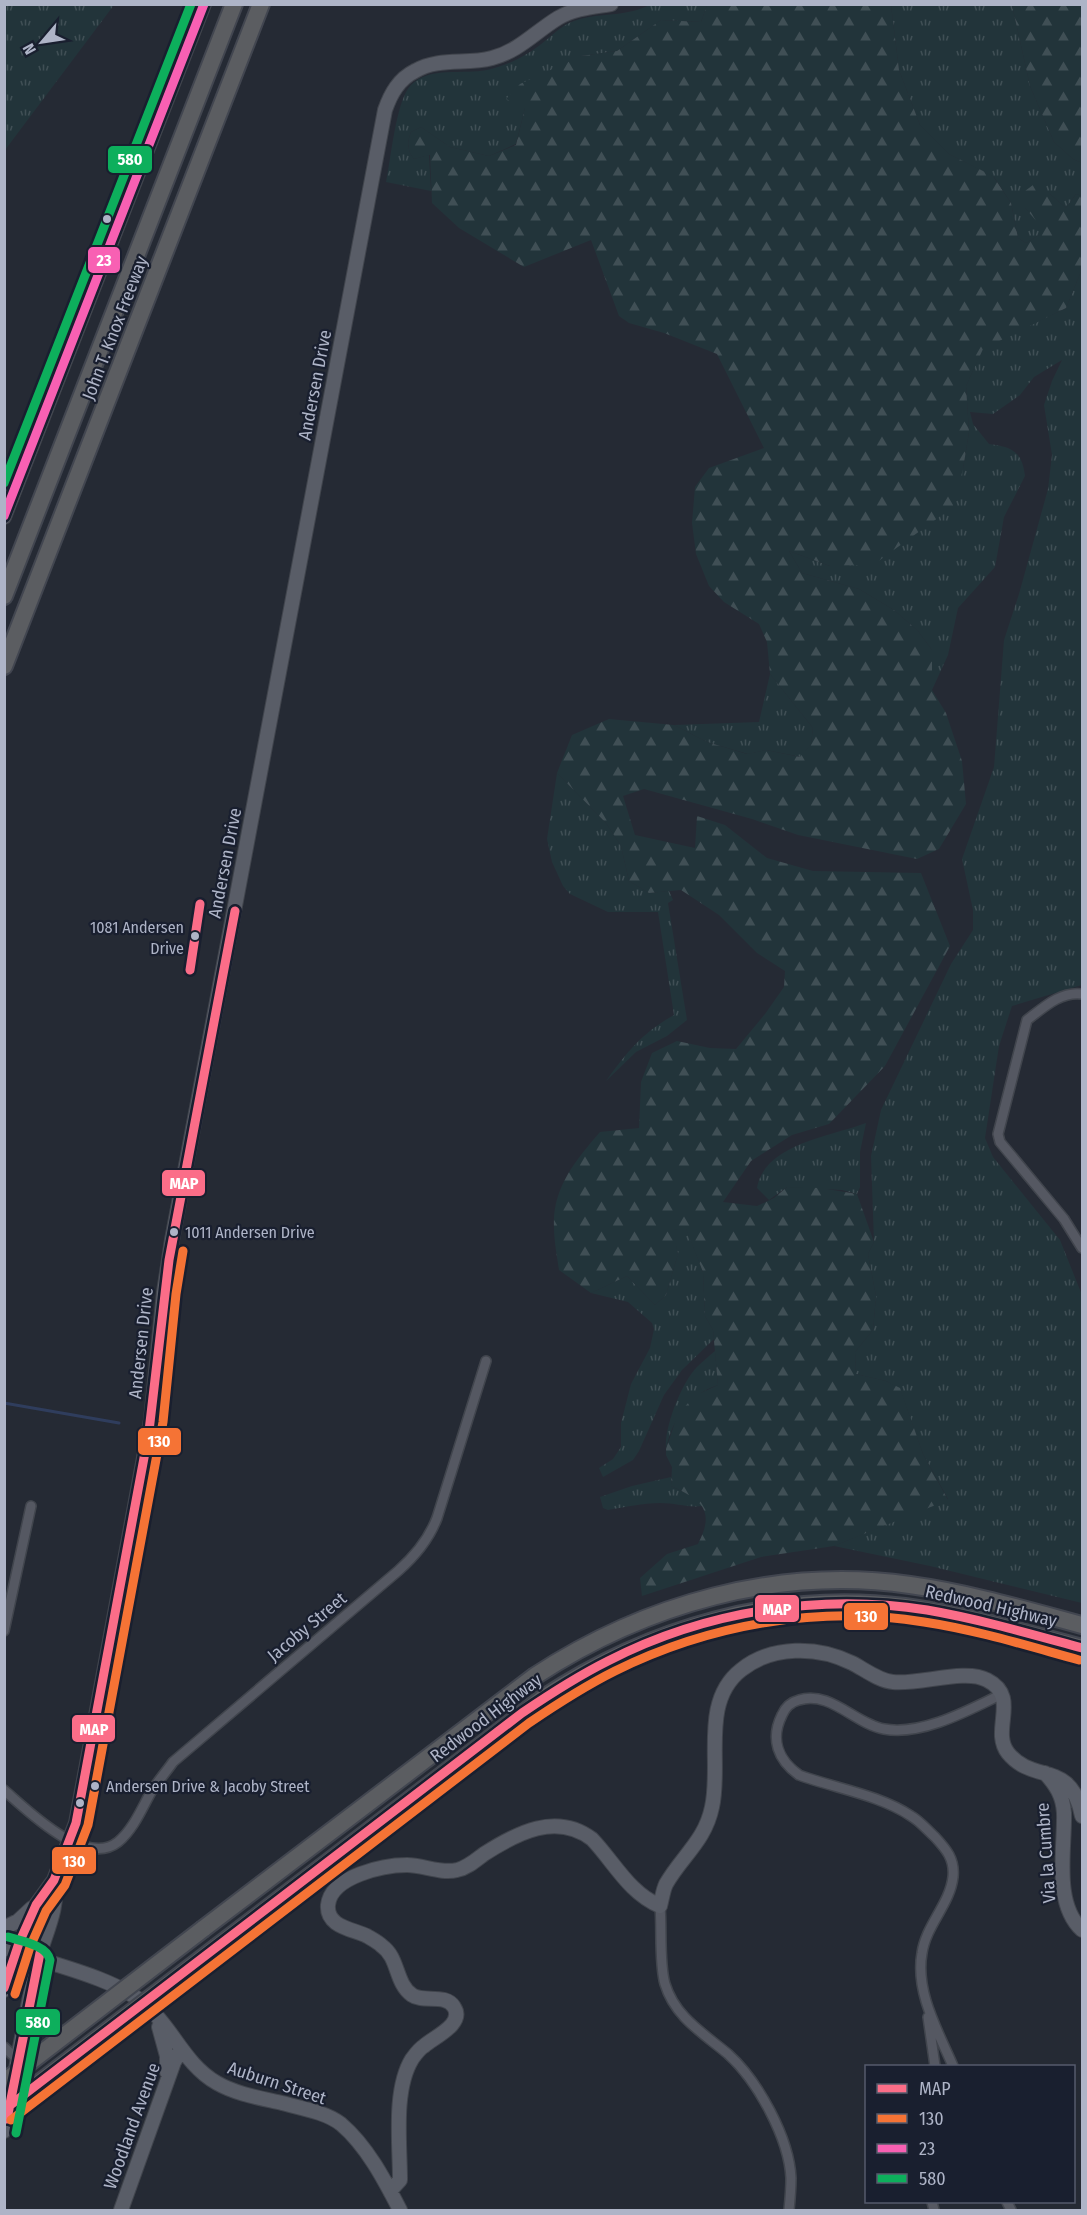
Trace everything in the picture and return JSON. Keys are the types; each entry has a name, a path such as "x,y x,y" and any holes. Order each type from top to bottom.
{"highway":[{"name":"John T. Knox Freeway","path":"4,596 234,4"},
{"name":"John T. Knox Freeway","path":"4,666 261,4"},
{"name":"Redwood Highway","path":"4,2082 535,1676 600,1638 670,1609 712,1597 777,1584 820,1581 863,1581 929,1588 1083,1624"},
{"name":"Redwood Highway","path":"4,2110 543,1699 577,1676 615,1656 674,1632 715,1620 778,1608 822,1604 863,1604 928,1611 1083,1648"}],"street":[{"path":"4,517 204,4"},
{"name":"Andersen Drive","path":"4,1990 10,1950 36,1905 54,1880 70,1841 78,1813 151,1420 169,1260 385,110 397,85 416,70 440,62 478,61 494,58 521,46 566,14 611,4"},
{"path":"1083,994 1074,993 1064,996 1027,1020 998,1134 1000,1142 1064,1219 1083,1248"},
{"name":"Jacoby Street","path":"70,1841 104,1848 119,1841 173,1762 409,1562 426,1540 437,1518 486,1361"},
{"path":"4,1631 31,1506"},
{"path":"789,2211 791,2179 784,2143 765,2102 744,2071 729,2055 683,2018 667,1989 663,1971 660,1906 666,1885 704,1832 712,1806 716,1766 715,1725 722,1696 733,1677 753,1661 770,1654 815,1651 829,1653 889,1682 910,1683 972,1676 990,1681 1002,1694 946,1720 896,1730 874,1727 835,1706 810,1698 791,1704 784,1710 776,1729 776,1738 782,1758 799,1775 875,1800 910,1815 924,1826 950,1856 954,1865 950,1889 931,1927 922,1952 921,1977 935,2065"},
{"name":"Via la Cumbre","path":"1002,1694 1004,1707 1002,1736 1005,1748 1017,1760 1060,1778 1068,1784 1077,1797 1083,1816"},
{"name":"Via la Cumbre","path":"1045,1773 1059,1790 1062,1798 1064,1899 1071,1917 1083,1930"},
{"path":"4,1790 41,1822 70,1841"},
{"path":"390,2191 400,2180 399,2119 406,2069 423,2046 452,2024 456,2014 454,2007 448,2001 416,1997 410,1993 404,1988 387,1948 336,1922 331,1917 328,1908 331,1895 336,1887 362,1874 392,1866 409,1865 455,1871 527,1830 552,1825 565,1826 584,1833 592,1839 640,1895 660,1906"},
{"name":"Andersen Drive","path":"4,2131 38,1960 56,1907 54,1880"},
{"path":"4,1928 18,1921 36,1905"},
{"name":"Woodland Avenue","path":"10,1950 126,1991 154,2013 181,2050 174,2062 121,2211"},
{"path":"927,2005 952,2065"},
{"path":"154,2013 167,2056 166,2085"},
{"path":"4,2047 18,2060"},
{"name":"Auburn Street","path":"181,2050 198,2069 217,2083 314,2112 340,2123 363,2148 400,2211"}],"green space":[{"path":"4,5 114,5 5,150"},
{"path":"650,5 707,5 701,22 661,20 617,51 581,56 525,108 516,144 489,156 450,147 421,127 411,132 408,146 414,159 429,155 431,191 386,182 401,103 411,85 419,79 437,73 478,71 501,66 528,53 569,23 588,17 626,13"},
{"path":"707,5 891,5 899,70 920,125 949,154 993,176 1011,203 1018,238 1026,243 1039,235 1039,224 1025,208 1021,194 1033,185 1050,194 1066,208 1076,194 1082,196 1082,269 1066,308 983,349 966,386 969,432 963,469 953,507 873,565 830,566 789,551 802,573 859,589 894,610 918,631 932,650 932,690 946,713 962,761 966,804 939,849 917,859 798,835 752,819 644,789 623,796 635,835 695,848 697,816 725,825 767,858 813,871 921,873 950,946 885,1066 829,1124 792,1135 751,1161 723,1202 757,1206 774,1198 787,1187 821,1188 857,1194 874,1242 868,1254 876,1296 873,1330 855,1352 856,1374 886,1381 900,1388 923,1454 948,1500 834,1546 761,1557 642,1596 640,1578 667,1554 698,1544 706,1522 702,1507 697,1501 671,1486 672,1467 666,1455 677,1416 694,1396 718,1385 713,1330 705,1316 703,1272 686,1229 673,1230 678,1254 666,1295 655,1305 627,1276 591,1293 559,1270 554,1213 567,1175 600,1132 639,1128 641,1082 652,1053 677,1041 710,1048 736,1049 784,987 785,971 757,953 719,915 681,890 649,893 629,881 621,846 606,823 557,773 572,735 609,719 674,725 707,742 747,754 766,750 800,757 811,744 813,728 770,674 767,642 759,624 724,602 709,586 696,554 692,523 695,487 709,468 764,448 717,354 664,333 629,323 619,316 591,240 524,267 459,228 432,203 430,155 414,159 408,142 411,132 421,127 450,147 489,156 516,145 525,108 506,99 520,84 581,56 617,51 661,20 701,22"},
{"path":"891,5 1012,5 1030,86 1054,142 1073,159 1082,163 1082,196 1076,194 1066,208 1050,194 1025,208 1039,223 1039,235 1026,243 1018,238 1011,203 994,177 949,154 920,125 899,70"},
{"path":"1012,5 1082,5 1082,163 1073,159 1054,142 1030,86"},
{"path":"1082,269 1082,985 1012,1006 999,1046 985,1138 993,1157 1060,1240 1082,1295 1082,1603 930,1566 834,1546 948,1499 923,1454 900,1389 886,1381 856,1374 855,1352 873,1330 876,1296 868,1254 874,1242 871,1156 881,1110 951,964 973,930 973,910 962,859 994,767 1004,640 1048,489 1052,455 1044,405 1062,360 1034,377 1020,395 993,414 970,412 973,424 989,444 1010,449 1018,456 1025,476 1004,517 995,567 958,608 948,655 932,690 932,650 918,631 894,610 859,589 802,573 789,551 830,566 963,469 969,432 966,386 983,348 1066,308"},
{"path":"770,674 813,728 811,744 801,757 766,750 748,754 707,742 674,725 759,722"},
{"path":"557,773 606,823 621,846 629,881 649,893 669,891 673,900 668,903 687,1020 667,1036 636,1052 606,1081 636,1044 674,1015 658,912 608,912 570,894 563,886 552,862 547,839"},
{"path":"866,1123 860,1152 860,1187 857,1194 842,1190 787,1187 769,1200 757,1188 762,1173 772,1161 786,1152 801,1144"},
{"path":"686,1228 703,1272 705,1316 713,1330 714,1339 682,1370 664,1395 633,1460 603,1477 599,1468 613,1459 621,1447 621,1423 631,1384 650,1348 654,1329 652,1323 628,1302 591,1293 627,1276 655,1305 666,1295 678,1254 672,1230"},
{"path":"715,1351 718,1385 698,1395 683,1409 673,1427 666,1449 671,1417 680,1394 691,1374"},
{"path":"671,1477 671,1486 694,1497 703,1506 660,1503 608,1510 603,1508 600,1497 632,1486"}],"waterway":[{"path":"4,1403 119,1423"}],"transit line":[{"name":"580","path":"4,483 191,4"},
{"name":"23","path":"4,516 204,4"},
{"name":"MAP","path":"190,970 200,904"},
{"name":"MAP","path":"4,1988 19,1943 36,1905 54,1880 76,1823 149,1431 169,1260 235,911"},
{"name":"130","path":"15,1994 30,1947 46,1911 65,1885 88,1825 163,1422 176,1294 183,1251"},
{"name":"MAP","path":"4,2110 522,1713 586,1673 645,1644 723,1618 804,1605 845,1604 886,1605 927,1610 1005,1627 1082,1648"},
{"name":"130","path":"11,2120 529,1723 593,1683 651,1655 727,1630 766,1622 845,1616 884,1617 944,1625 1079,1660"},
{"name":"580","path":"8,1937 39,1947 50,1960 16,2133"},
{"name":"MAP","path":"7,2119 40,1953"}],"place":[{"name":"1081 Andersen Drive","path":"195,936"},
{"name":"1011 Andersen Drive","path":"174,1232"},
{"name":"Andersen Drive & Jacoby Street","path":"95,1786"}]}
